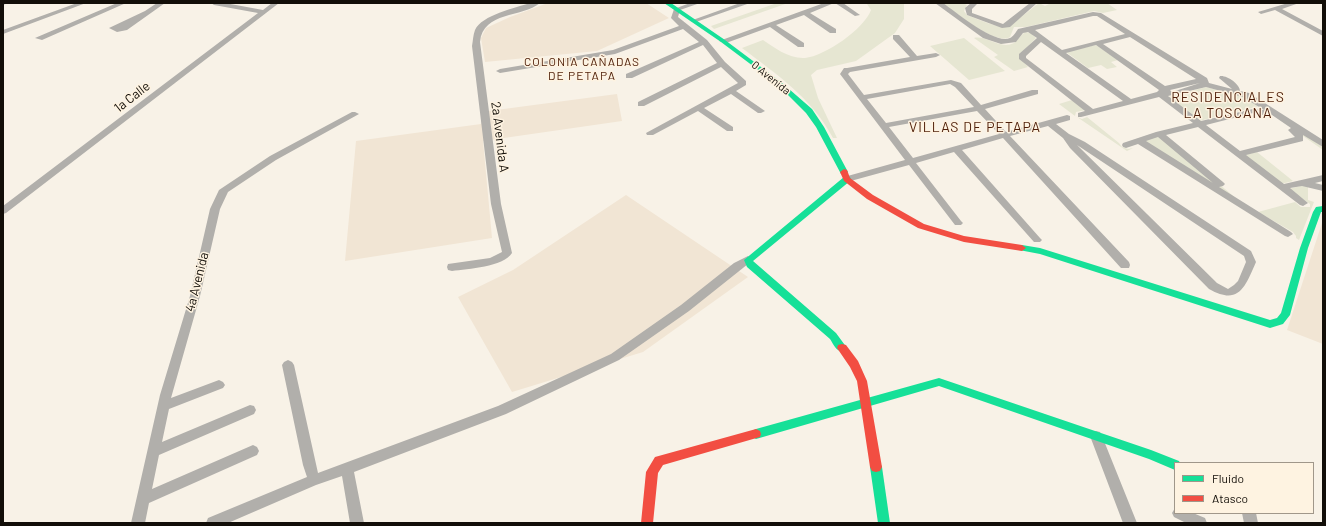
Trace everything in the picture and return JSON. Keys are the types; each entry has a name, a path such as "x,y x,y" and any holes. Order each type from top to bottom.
{"main road":[{"name":"0 Avenida","path":"667,3 723,41 778,83 809,111 836,154 847,179"},
{"path":"884,523 867,403 862,380 845,349 833,336 750,265 748,260 752,255 847,179 870,197 921,226 933,231 970,240 1040,252 1270,324 1280,321 1285,315 1304,248 1317,212 1319,209 1323,209"},
{"path":"647,523 652,472 659,461 938,382 1151,455 1174,465"}],"street":[{"path":"3,32 83,3"},
{"path":"39,38 123,3"},
{"path":"146,13 162,3"},
{"path":"214,3 263,12"},
{"name":"1a Calle","path":"3,211 276,3"},
{"name":"2a Avenida A","path":"452,267 504,257 507,253 496,204 476,46 479,30 486,23 497,17 537,3"},
{"path":"650,132 741,86 742,81 722,64 704,42 682,26 674,18 677,9 697,3"},
{"path":"694,21 747,3"},
{"path":"723,41 831,3"},
{"path":"838,3 857,15"},
{"path":"938,3 986,36 996,41 1011,40 1020,31 1095,13 1103,16 1132,34 1203,82 1236,90 1246,95 1323,144"},
{"path":"975,3 968,8 969,14 1002,26 1007,25 1034,3"},
{"path":"1261,12 1278,6 1296,3"},
{"path":"1278,6 1323,34"},
{"path":"805,12 833,31"},
{"path":"770,24 801,45"},
{"path":"500,71 615,52 682,26"},
{"path":"1314,29 1323,26"},
{"path":"1028,29 1129,102"},
{"path":"1060,52 1132,34"},
{"path":"896,37 915,58"},
{"path":"1041,38 1022,56 1023,58 1091,112"},
{"path":"629,76 704,42"},
{"path":"1097,43 1162,91 1198,124 1303,203"},
{"path":"936,55 845,71 844,74 882,126 958,223"},
{"path":"641,104 722,64"},
{"path":"1223,78 1236,90 1246,90 1323,140"},
{"path":"861,98 951,82 958,85 1125,265"},
{"path":"1081,115 1162,91 1203,82"},
{"path":"1162,91 1172,94 1203,82"},
{"path":"731,92 761,111"},
{"path":"882,126 979,108 1035,92"},
{"path":"699,108 730,129"},
{"path":"1126,145 1159,134 1259,110 1268,114 1301,138 1298,140 1238,154"},
{"name":"4a Avenida","path":"138,523 166,394 195,296 215,209 224,190 273,158 355,114"},
{"path":"847,179 1067,118"},
{"path":"1050,123 1066,136 1082,144 1248,254 1252,262 1237,290 1232,293 1227,293 1213,286 1073,146 1066,136"},
{"path":"1159,134 1249,209"},
{"path":"1139,141 1288,234"},
{"path":"956,149 1037,240"},
{"path":"1282,187 1323,178"},
{"path":"1303,183 1323,188"},
{"path":"213,523 314,480 347,469 502,410 615,357 685,308 738,266 748,260"},
{"path":"288,365 309,465 314,480"},
{"path":"164,406 219,385"},
{"path":"154,451 250,410"},
{"path":"1096,436 1130,523"},
{"path":"143,499 253,451"},
{"path":"347,469 357,523"},
{"path":"1181,514 1200,523"}],"shaded area":[{"path":"548,3 646,3 669,18 597,51 485,62 481,38 486,28 510,17"},
{"path":"617,94 622,121 483,141 492,238 345,261 356,141 481,124 481,112"},
{"path":"626,195 748,277 643,352 512,392 458,297 513,270"},
{"path":"1323,220 1323,344 1287,330"}],"green space":[{"path":"777,3 788,3 714,29 711,26"},
{"path":"904,3 904,19 895,33 856,61 817,70 811,75 818,98 837,138 833,138 815,111 804,99 768,67 742,48 763,40 793,57 805,58 813,56 833,47 861,25 871,10 867,4"},
{"path":"942,3 963,3 967,5 964,11 967,15 999,26 1006,26 1019,19 1039,3 1045,6 1051,3 1107,3 1117,10 1103,13 1094,11 1026,27 1014,27 1010,37 1003,38 995,37 986,33"},
{"path":"1025,32 1031,33 1036,38 1019,56 1028,67 1014,71 994,57 998,55 974,38 984,38 999,44 1009,45 1014,43"},
{"path":"964,38 1005,71 969,80 930,46"},
{"path":"1096,45 1118,60 1111,62 1117,67 1107,69 1101,65 1088,68 1066,52"},
{"path":"1206,87 1246,97 1260,106 1199,121 1168,97"},
{"path":"1072,100 1086,110 1076,112 1075,116 1059,104"},
{"path":"1262,107 1323,147 1323,150"},
{"path":"1077,117 1082,119 1087,117 1122,147 1128,149 1133,148 1127,151"},
{"path":"1159,134 1249,209 1139,141"},
{"path":"1257,152 1293,181 1281,184 1244,155"},
{"path":"1305,185 1308,186 1308,200 1314,202 1299,240 1293,232 1258,212 1295,202 1301,207 1310,207 1310,204 1288,189"}],"traffic: fast":[{"path":"667,3 723,41 779,83 809,111 820,127 844,172"},
{"path":"842,348 833,336 750,265 748,260 847,179"},
{"path":"1022,248 1040,251 1270,324 1280,321 1285,315 1304,248 1317,212 1319,209 1323,209"},
{"path":"756,434 939,382 1151,455 1174,465"},
{"path":"876,467 884,523"}],"traffic: jam":[{"path":"844,172 847,179 870,197 921,226 964,239 1022,248"},
{"path":"842,348 854,364 862,381 876,467"},
{"path":"647,523 652,472 659,461 756,434"}],"district":[{"name":"COLONIA CAÑADAS DE PETAPA","path":"582,69"},
{"name":"RESIDENCIALES LA TOSCANA","path":"1228,106"},
{"name":"VILLAS DE PETAPA","path":"975,127"}]}
